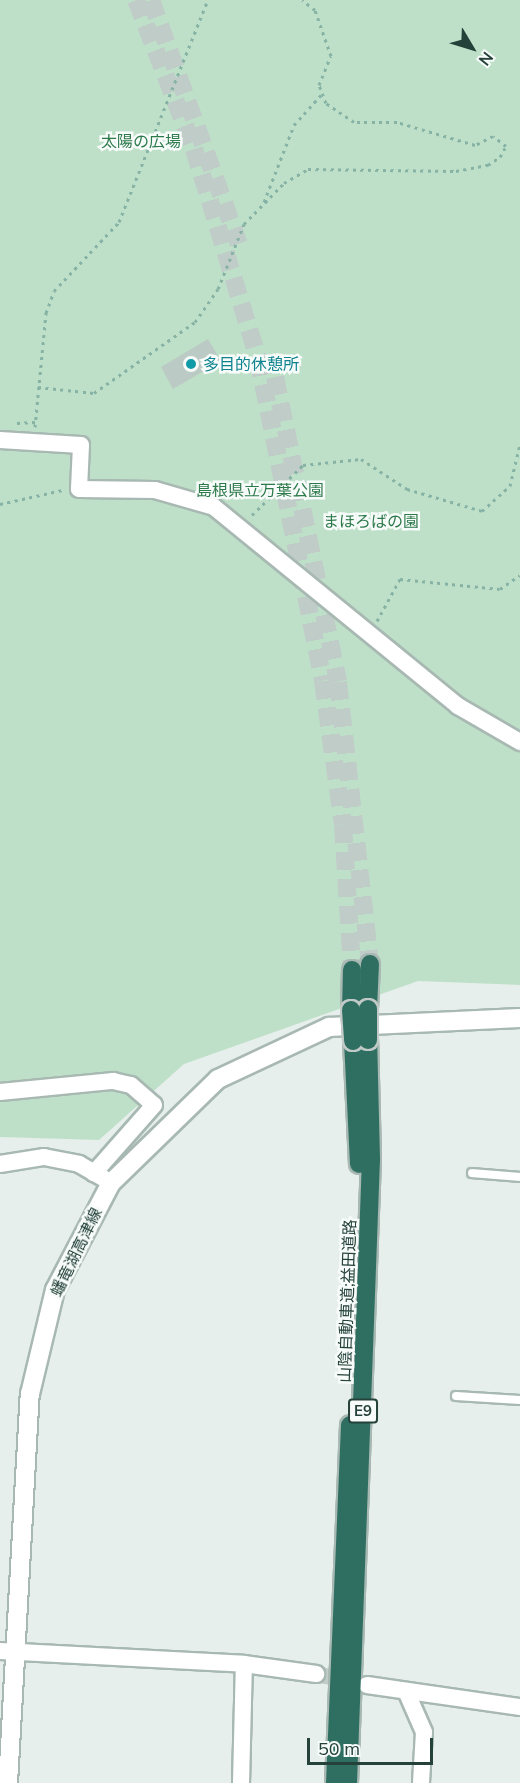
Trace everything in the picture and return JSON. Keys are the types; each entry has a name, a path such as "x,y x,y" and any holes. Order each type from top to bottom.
{"highway":[{"name":"山陰自動車道;益田道路","path":"348,1783 370,1182 361,1041 361,967"},
{"name":"山陰自動車道;益田道路","path":"335,1783 359,1159 361,1041"}],"main road":[{"name":"蟠竜湖高津線","path":"8,1783 8,1651 30,1394 38,1352 55,1290 111,1183 218,1078 329,1027 520,1018"}],"street":[{"path":"0,440 81,445 79,489 154,490 214,507 458,706 520,742"},
{"path":"0,1092 113,1081 131,1085 154,1105 94,1173"},
{"path":"0,1164 44,1157 94,1173 111,1183"},
{"path":"8,1651 244,1664 316,1674"},
{"path":"241,1783 244,1664"},
{"path":"368,1685 520,1707"},
{"path":"406,1691 424,1732 422,1783"}],"lane":[{"path":"472,1173 520,1177"},
{"path":"456,1395 520,1400"}],"path":[{"path":"34,441 46,313 54,291 119,222 208,0"},
{"path":"38,387 94,393 195,322 218,289 244,224 284,183 308,169 456,171 488,165 506,146 493,136 476,145 397,122 354,122 326,103 319,85 332,56 315,10 302,0"},
{"path":"263,204 294,125 322,94"},
{"path":"252,515 303,465 361,459 407,489 482,511 510,486 520,444"},
{"path":"0,504 79,489"},
{"path":"376,624 400,579 500,589 520,575"}],"green space":[{"name":"島根県立万葉公園","path":"0,0 520,0 520,985 418,981 184,1064 99,1140 0,1137"}],"building":[{"name":"多目的休憩所","path":"208,339 221,361 173,389 161,367"}],"tunnel":[{"path":"136,0 194,149 258,358 323,681 343,825 352,970"},
{"path":"151,0 239,244"},
{"path":"275,377 338,682 370,964"},
{"path":"316,1674 353,1682"}],"place":[{"name":"多目的休憩所","path":"191,364"}],"park label":[{"name":"太陽の広場","path":"141,141"},
{"name":"まほろばの園","path":"371,521"}]}
